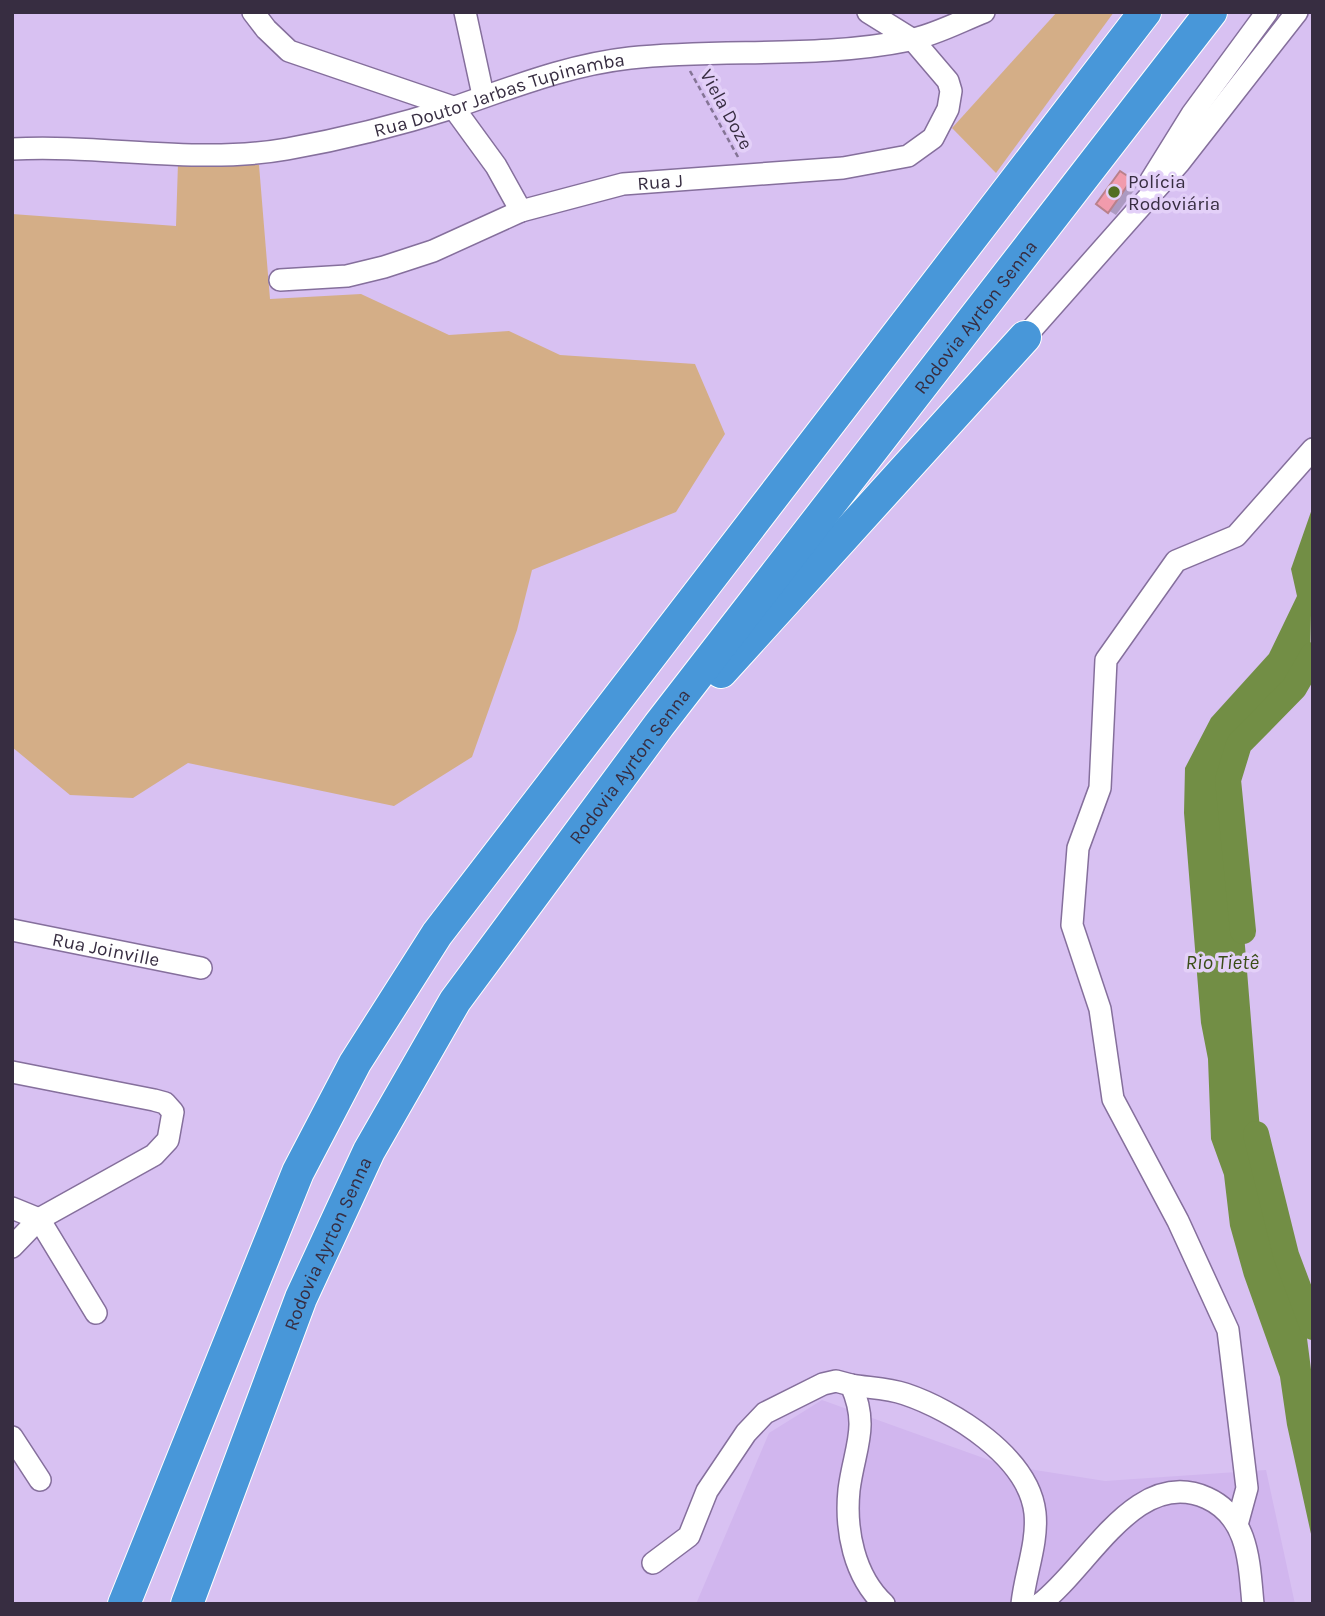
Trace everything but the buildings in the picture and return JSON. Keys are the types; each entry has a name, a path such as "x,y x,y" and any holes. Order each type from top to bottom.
{"highway":[{"path":"124,1604 298,1172 355,1063 430,945 808,446 1144,12"},
{"name":"Rodovia Ayrton Senna","path":"187,1604 301,1298 369,1151 455,1001 659,725 1211,12"},
{"path":"659,725 734,660 1025,337"}],"street":[{"path":"253,12 265,29 289,51 453,107 496,166 521,211"},
{"path":"465,12 483,95"},
{"path":"868,12 913,40"},
{"name":"Rua Doutor Jarbas Tupinamba","path":"12,149 254,153 362,133 453,107 541,76 594,63 631,58 821,51 913,40 985,12"},
{"path":"1110,240 1192,114 1267,12"},
{"path":"1025,337 1180,163 1297,12"},
{"name":"Rua J","path":"280,280 347,276 384,267 433,251 521,211 623,184 844,168 908,156 922,148 941,125 948,109 951,91 948,80 913,40"},
{"path":"1253,1604 1250,1572 1238,1521 1247,1488 1228,1330 1178,1221 1113,1099 1100,1009 1072,925 1078,848 1100,788 1106,660 1176,561 1236,536 1313,450"},
{"name":"Rua Joinville","path":"12,930 201,968"},
{"path":"12,1072 153,1100 171,1106 173,1112 168,1140 161,1149 39,1219 12,1247"},
{"path":"12,1208 39,1219 96,1313"},
{"path":"653,1563 689,1536 707,1491 746,1433 765,1413 823,1384 836,1381 903,1393 951,1412 995,1446 1024,1481 1035,1512 1033,1550 1022,1604"},
{"path":"852,1385 861,1409 862,1424 849,1491 849,1520 859,1572 884,1604"},
{"path":"12,1437 40,1480"},
{"path":"1040,1604 1129,1513 1153,1496 1169,1490 1200,1495 1228,1510 1238,1521"}],"path":[{"name":"Viela Doze","path":"682,56 748,175"}],"shaded area":[{"path":"1057,12 1114,12 996,173 952,128"},
{"path":"178,163 259,165 270,299 361,294 449,335 509,331 560,355 695,364 725,434 676,512 532,570 517,630 472,757 394,806 188,763 133,798 70,795 12,747 12,214 176,226"},
{"path":"822,1400 1003,1465 1105,1481 1266,1470 1295,1604 696,1604 769,1433"}],"water":[{"name":"Rio Tietê","path":"1313,506 1310,670 1294,694 1261,723 1237,734 1224,797 1225,829 1232,870 1241,897 1265,1192 1304,1315 1313,1385 1313,1543 1287,1425 1280,1377 1244,1276 1230,1226 1224,1175 1211,1139 1208,1059 1201,1023 1184,813 1185,768 1211,718 1269,654 1297,596 1291,569"}],"waterway":[{"name":"Rio Tietê","path":"1243,931 1228,780 1239,744 1294,688 1313,655"},
{"name":"Rio Tietê","path":"1256,1134 1286,1255 1313,1327"}],"place":[{"name":"Polícia Rodoviária","path":"1114,192"}]}
